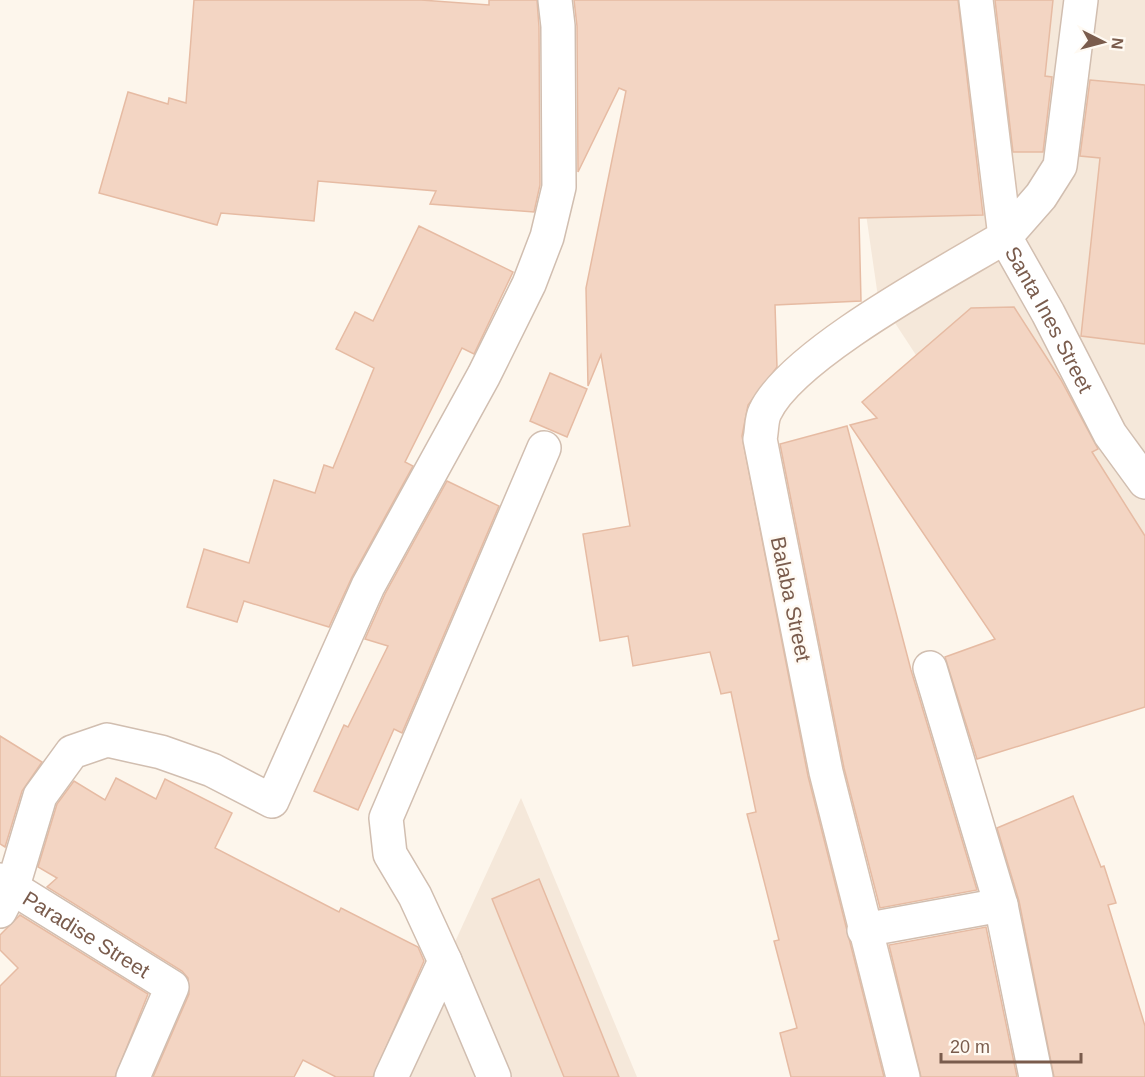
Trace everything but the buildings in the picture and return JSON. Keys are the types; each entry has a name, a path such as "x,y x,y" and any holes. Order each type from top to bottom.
{"street":[{"path":"4,892 40,796 72,752 107,740 161,752 201,766 272,801 368,585 484,375 529,284 547,237 559,187 558,26 555,0"},
{"name":"Santa Ines Street","path":"976,0 1005,237 1048,313 1110,434 1145,482"},
{"name":"Balaba Street","path":"903,1077 864,930 826,772 760,439 765,412 789,380 832,345 1005,237 1041,196 1060,166 1081,0"},
{"path":"494,1077 415,896 390,854 386,818 544,448"},
{"path":"930,668 1001,904 1036,1077"},
{"name":"Paradise Street","path":"4,892 172,987 133,1077"},
{"path":"864,930 1001,904"},
{"path":"391,1077 445,961"}],"shaded area":[{"path":"835,0 1145,0 1145,705 878,297"},
{"path":"521,798 637,1077 393,1077"}]}
